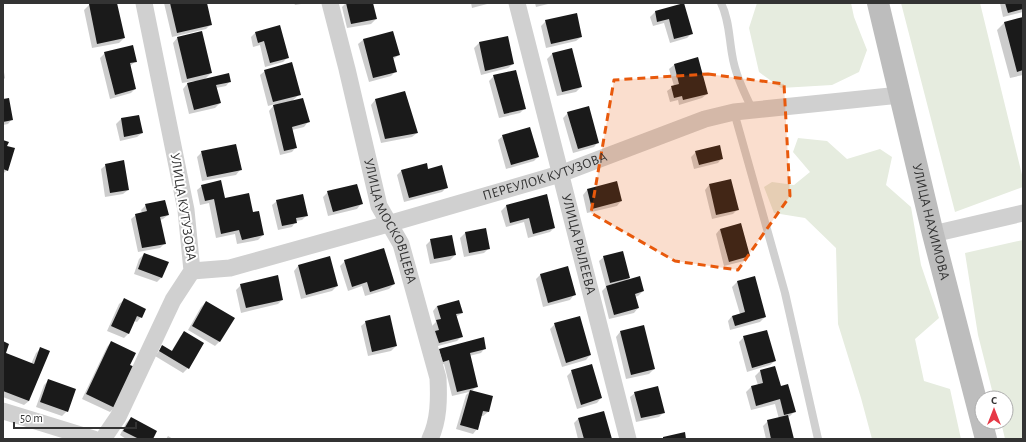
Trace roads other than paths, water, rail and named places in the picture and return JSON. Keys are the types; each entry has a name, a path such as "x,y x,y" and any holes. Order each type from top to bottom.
{"main road":[{"name":"УЛИЦА НАХИМОВА","path":"878,3 933,234 986,439"}],"street":[{"name":"УЛИЦА КУТУЗОВА","path":"103,439 118,416 173,300 192,271 186,210 144,3"},
{"name":"УЛИЦА МОСКОВЦЕВА","path":"330,3 347,68 379,206 388,224 401,244 438,378 438,415 430,439"},
{"name":"УЛИЦА РЫЛЕЕВА","path":"517,3 628,439"},
{"name":"ПЕРЕУЛОК КУТУЗОВА","path":"192,271 230,268 560,174 705,119 752,109 900,95"},
{"path":"933,234 1023,213"},
{"path":"3,411 94,439"}],"lane":[{"path":"722,3 730,32 732,54 736,72 752,109"},
{"path":"734,112 785,292 818,439"}]}
